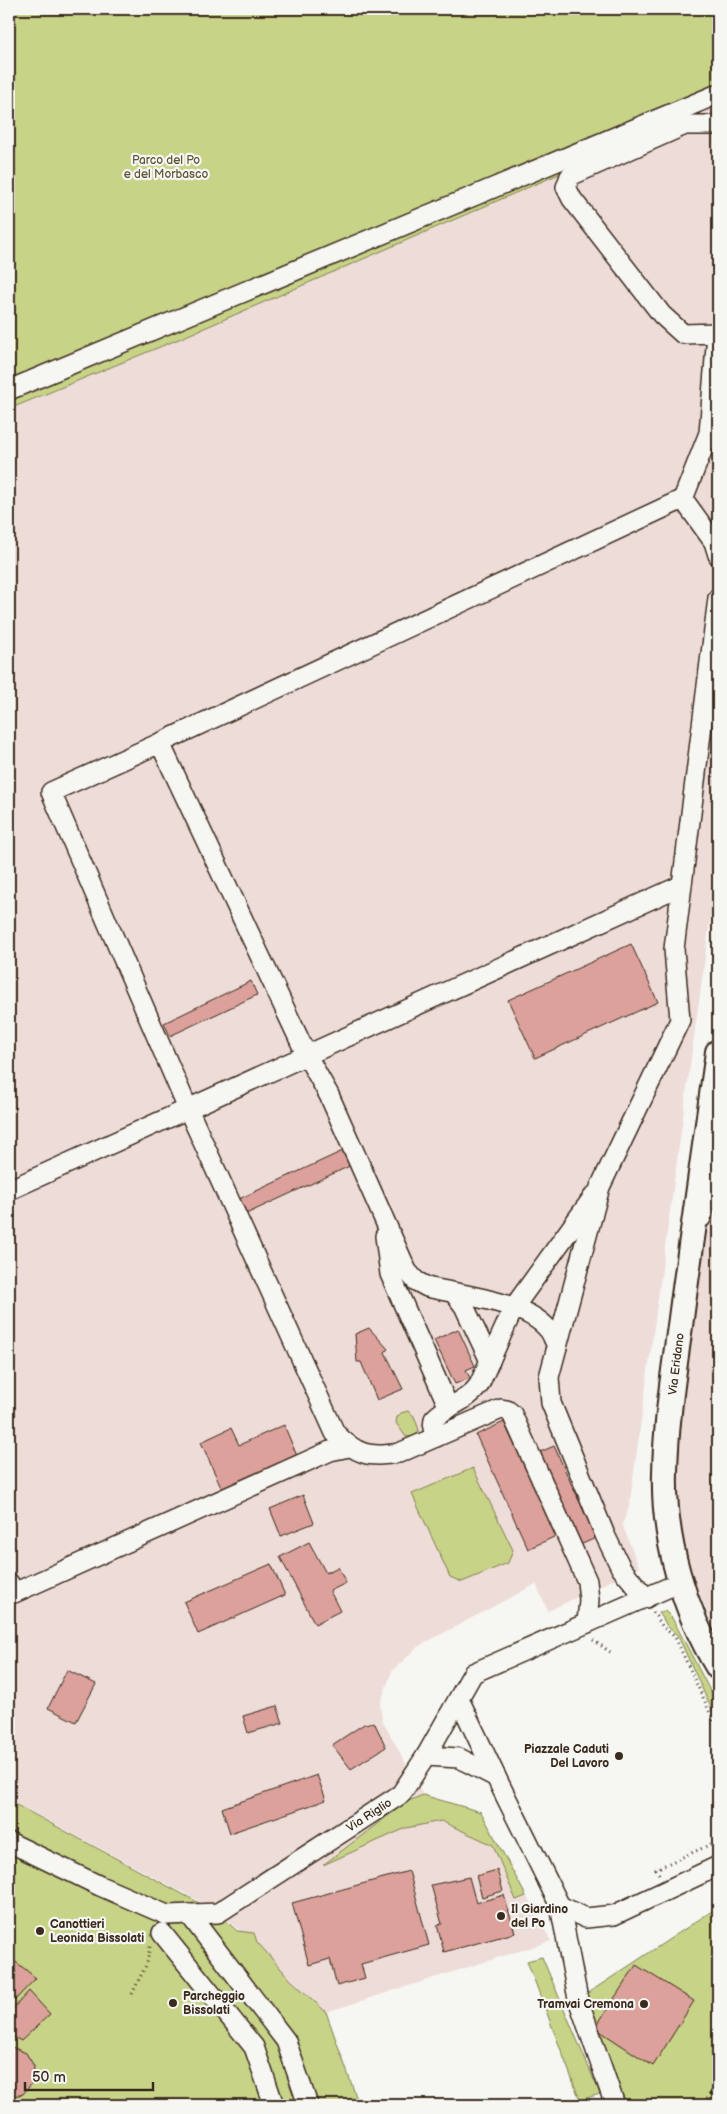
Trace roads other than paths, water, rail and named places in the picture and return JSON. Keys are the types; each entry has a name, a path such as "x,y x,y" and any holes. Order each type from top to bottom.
{"main road":[{"name":"Via Eridano","path":"718,1052 670,1406 665,1474 673,1552 681,1582 699,1628 718,1667"}],"street":[{"path":"9,390 718,94"},
{"path":"587,1623 589,1600 587,1580 512,1414 508,1410 501,1409 399,1453 382,1456 364,1454 349,1447 335,1433 188,1110 50,792 160,743 683,499 709,433 717,333 683,334 662,315 572,199 566,188 570,176 685,125 718,125"},
{"path":"683,499 714,542 718,555"},
{"path":"436,1437 433,1428 434,1418 440,1412 471,1396 479,1385 514,1307 600,1187 680,1020 674,949 680,886 718,598"},
{"path":"160,743 307,1056 328,1095 407,1271 416,1281 427,1286 514,1307 536,1318 549,1329 557,1346"},
{"path":"9,1190 680,886"},
{"path":"693,1226 702,1217 714,1181"},
{"path":"600,1187 549,1376 551,1403 605,1535 621,1568 646,1598"},
{"path":"381,1210 390,1274 450,1408"},
{"path":"454,1293 464,1306 490,1361"},
{"path":"11,1588 330,1451 349,1447"},
{"name":"Via Riglio","path":"9,1842 167,1915 218,1913 401,1794 426,1756 473,1673 681,1582"},
{"path":"459,1699 560,1906 578,1999 615,2105"},
{"path":"426,1756 460,1758 496,1777"},
{"path":"560,1906 586,1918 614,1915 718,1866"},
{"path":"189,1914 286,2041 308,2105"},
{"path":"156,1936 254,2047 274,2105"}],"railway":[{"path":"704,2105 718,2083"}],"place":[{"name":"Piazzale Caduti Del Lavoro","path":"619,1756"},
{"name":"Il Giardino del Po","path":"501,1916"},
{"name":"Canottieri Leonida Bissolati","path":"40,1931"},
{"name":"Parcheggio Bissolati","path":"173,2003"},
{"name":"Tramvai Cremona","path":"644,2004"}],"park label":[{"name":"Parco del Po e del Morbasco","path":"166,167"}]}
